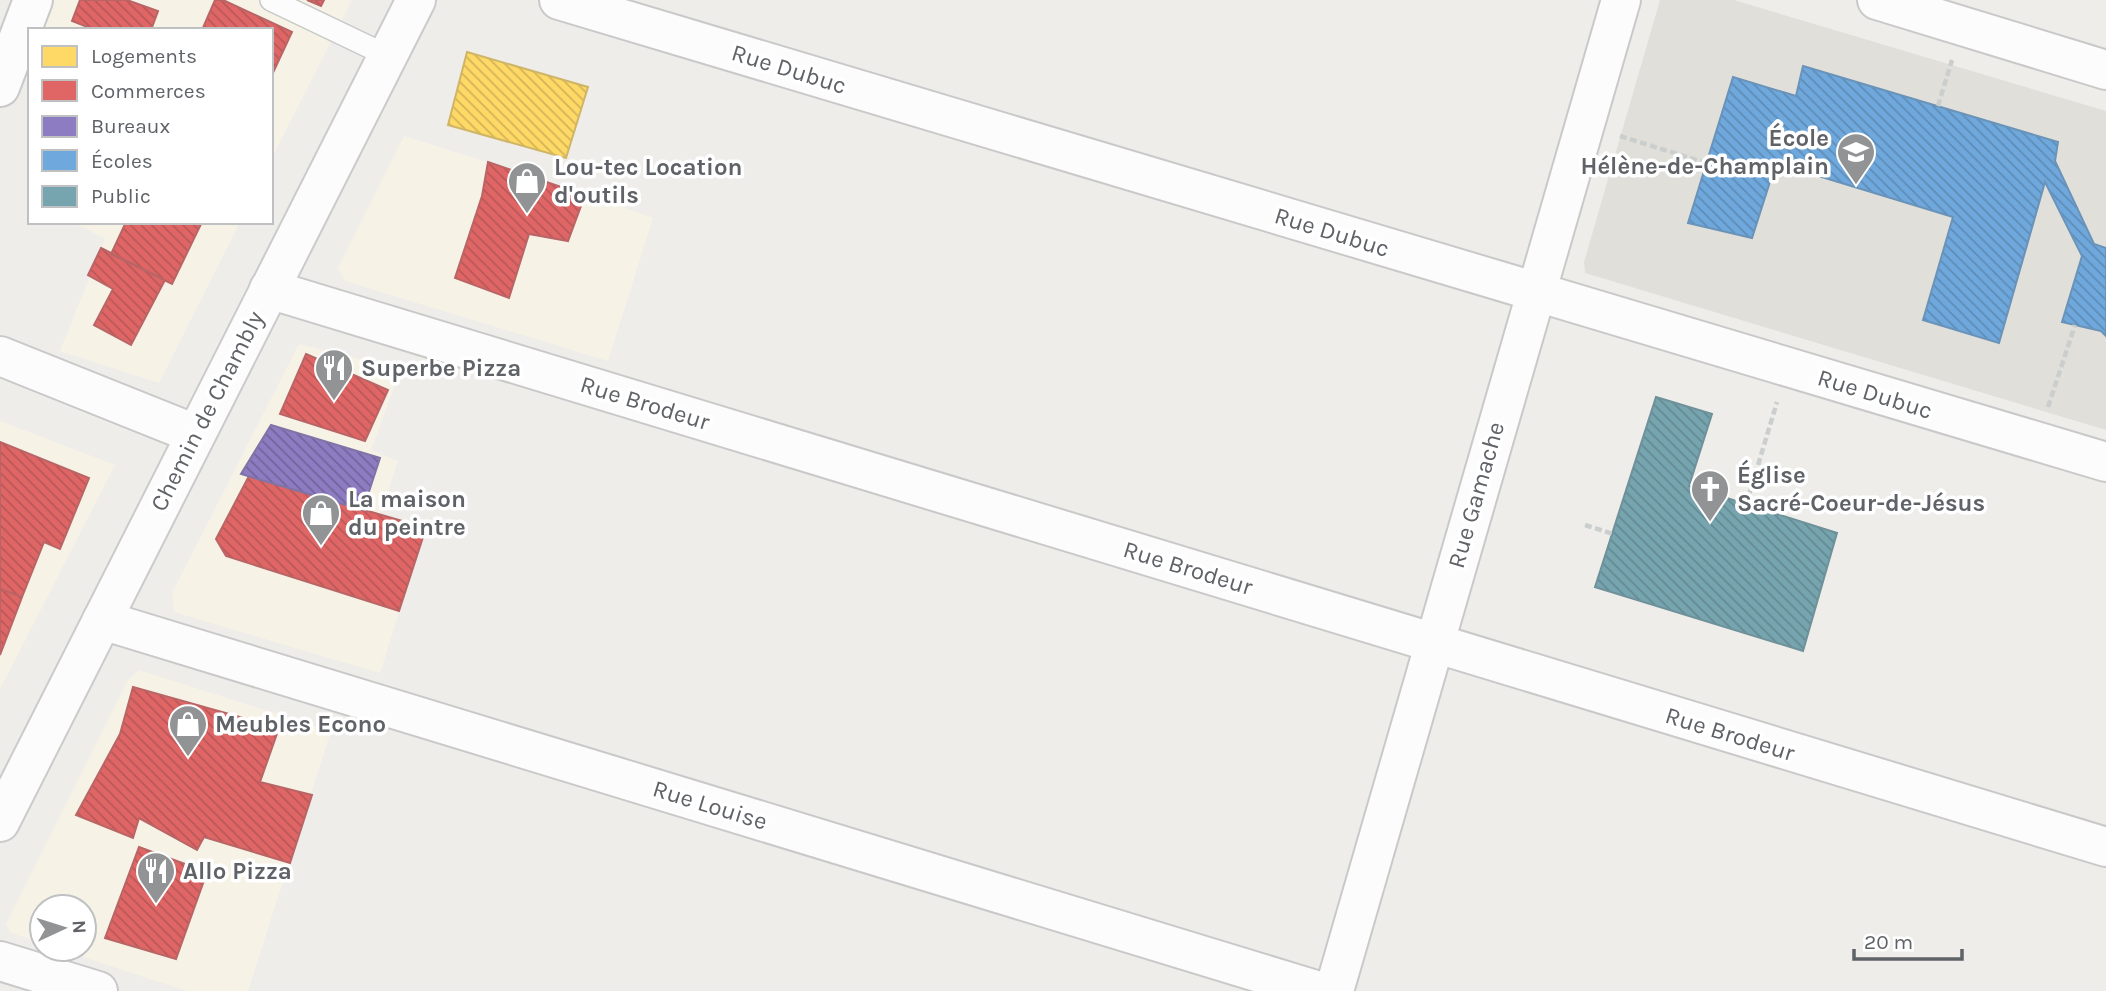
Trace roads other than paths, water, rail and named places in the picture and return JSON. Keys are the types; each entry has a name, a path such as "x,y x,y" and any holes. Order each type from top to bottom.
{"street":[{"path":"0,87 33,0"},
{"name":"Chemin de Chambly","path":"0,822 416,0"},
{"name":"Rue Dubuc","path":"559,0 2106,462"},
{"name":"Rue Gamache","path":"1334,991 1621,0"},
{"path":"1877,0 2106,70"},
{"name":"Rue Brodeur","path":"269,289 2106,847"},
{"path":"0,356 195,434"},
{"name":"Rue Louise","path":"102,620 1319,991"},
{"path":"0,961 98,991"}],"lane":[{"path":"271,0 388,56"}],"place":[{"name":"École Hélène-de-Champlain","path":"1856,186"},
{"name":"Lou-tec Location d'outils","path":"527,215"},
{"name":"Superbe Pizza","path":"334,402"},
{"name":"Église Sacré-Coeur-de-Jésus","path":"1710,523"},
{"name":"La maison du peintre","path":"321,547"},
{"name":"Meubles Econo","path":"188,758"},
{"name":"Allo Pizza","path":"156,905"}]}
